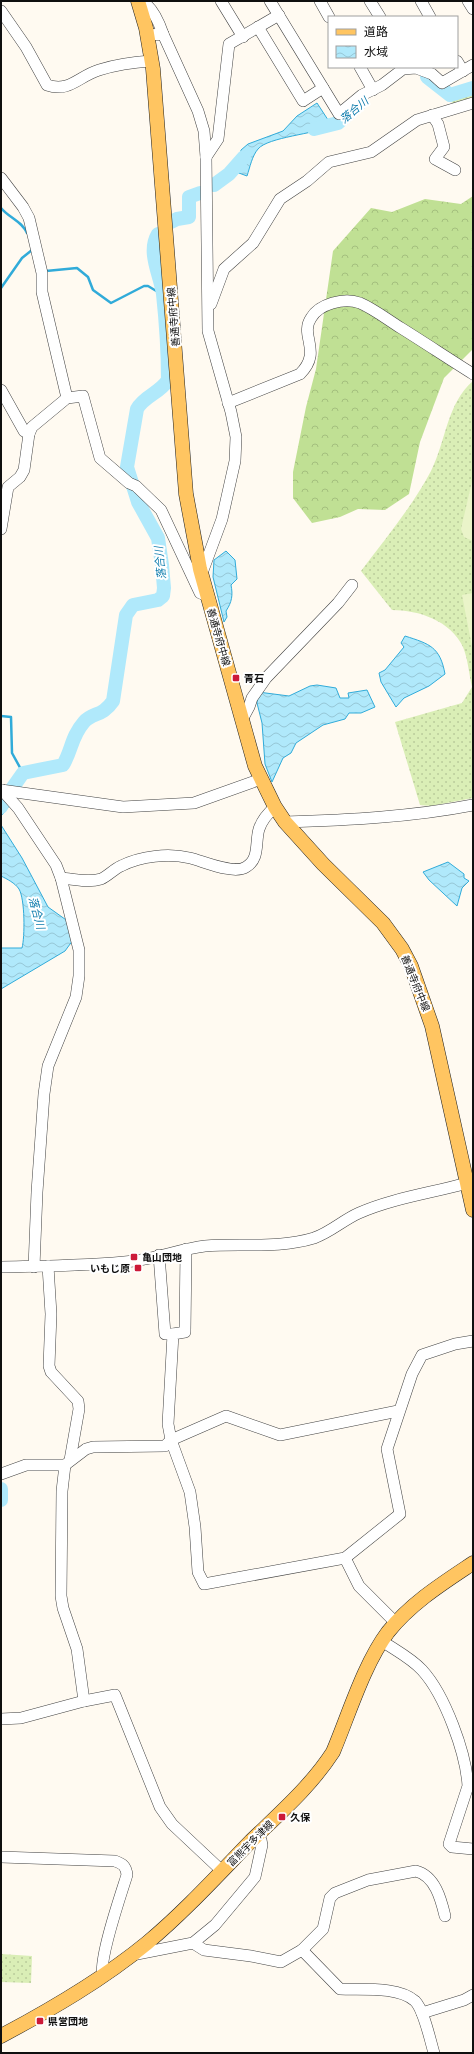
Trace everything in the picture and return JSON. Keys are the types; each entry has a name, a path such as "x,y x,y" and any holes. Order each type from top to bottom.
{"main road":[{"name":"善通寺府中線","path":"138,1 148,35 152,61 186,494 199,570 208,596 242,720 261,780 275,807 285,822 323,864 377,916 394,935 402,949 423,996 432,1026 470,1188 473,1210"},
{"name":"富熊宇多津線","path":"1,2036 72,1997 132,1955 166,1926 255,1838 306,1786 328,1758 344,1726 373,1658 382,1641 396,1623 424,1597 473,1563"}],"street":[{"path":"142,1 147,4 153,12 198,111 204,131 206,157 208,331 236,437 235,460 222,519 199,570"},
{"path":"221,1 242,37"},
{"path":"270,1 339,114 362,95 373,90 403,69 410,68"},
{"path":"320,1 328,16"},
{"path":"370,1 379,16"},
{"path":"420,1 429,16"},
{"path":"468,1 473,9"},
{"path":"1,11 26,47 46,86 56,89 65,87 102,69 152,61"},
{"path":"206,157 218,139 224,96 225,66 229,44 278,15"},
{"path":"258,27 303,101 323,88"},
{"path":"148,35 163,34"},
{"path":"460,66 473,65"},
{"path":"361,68 373,90"},
{"path":"416,68 432,74 442,83 458,68"},
{"path":"208,310 224,269 253,242 280,199 307,181 329,162 371,152 417,120 473,103"},
{"path":"432,115 438,124 444,147 435,159 455,170"},
{"path":"1,178 23,207 29,218 42,273 42,292 67,398"},
{"path":"228,403 300,374 308,366 311,356 308,329 310,319 317,310 344,301 359,303 376,312 473,374"},
{"path":"1,390 24,431 29,434"},
{"path":"1,529 8,487 20,477 24,470 29,434 32,427 67,398 83,396 100,458 161,510 200,593 208,596"},
{"path":"242,720 249,708 252,698 266,678 338,603 352,585"},
{"path":"7,793 123,807 194,803 261,780"},
{"path":"7,793 45,848 61,878 79,950 79,976 76,997 48,1066 37,1192 34,1266"},
{"path":"285,822 373,818 430,813 473,805"},
{"path":"61,878 101,879 129,862 158,857 188,858 232,869 244,868 253,860 256,853 257,837 262,820 275,807"},
{"path":"1,1267 112,1263 207,1246 271,1246 314,1238 359,1213 400,1200 470,1188"},
{"path":"159,1255 165,1334 185,1332 186,1249"},
{"path":"48,1266 51,1314 49,1366 51,1372 78,1402 79,1409 62,1492 61,1596 63,1608 76,1649 84,1701"},
{"path":"173,1334 168,1424 171,1440 190,1492 195,1527 198,1572 204,1584 346,1558 400,1514 387,1449 398,1412 412,1374 422,1355 455,1344 473,1341"},
{"path":"1,1474 26,1465 67,1463 86,1449 93,1447 166,1446 171,1440 226,1416 280,1435 398,1412"},
{"path":"346,1558 359,1586 396,1623"},
{"path":"382,1641 421,1669 428,1677 455,1729 468,1786 449,1844 452,1848 473,1849"},
{"path":"1,1719 21,1718 84,1701 115,1695 160,1807 172,1824 222,1871"},
{"path":"132,1955 193,1943 221,1919 255,1877 262,1845 261,1840 255,1838"},
{"path":"1,1857 115,1861 122,1864 126,1868 127,1875 101,1970 103,1976"},
{"path":"193,1943 204,1950 251,1956 281,1962 302,1950 323,1929 330,1898 335,1893 368,1880 416,1871 423,1873 440,1893 445,1916"},
{"path":"302,1950 340,1989 398,1992 415,2001 422,2013 434,2053"},
{"path":"422,2013 464,2000 473,1995"}],"green space":[{"path":"473,90 473,99 452,104 451,96"},
{"path":"473,196 473,349 444,378 420,442 409,494 385,510 358,509 340,517 312,523 293,498 293,472 306,407 316,369 333,251 371,208 392,212 425,199 461,204"},
{"path":"473,381 473,798 431,806 420,805 395,722 462,703 472,687 466,656 458,638 451,630 442,624 413,612 392,610 361,571 398,522 424,484 436,459 452,411 464,390"},
{"path":"473,477 473,541 464,537 461,529"},
{"path":"473,593 473,652 462,595"},
{"path":"1,1954 32,1956 31,1983 1,1982"}],"water":[{"path":"317,103 332,126 271,141 263,145 254,155 247,176 228,169 240,158 241,150 248,144 283,131 297,116"},
{"path":"226,551 235,560 237,579 231,585 232,598 226,611 227,617 224,622 213,577 214,560"},
{"path":"405,636 427,644 437,652 445,674 429,686 404,698 396,707 381,682 379,673 385,670 404,647 401,643"},
{"path":"317,685 336,688 340,698 349,698 348,693 367,690 375,707 361,713 349,713 345,719 323,725 296,743 291,753 283,758 272,782 265,764 262,723 257,703 258,692 289,696 310,686"},
{"path":"3,798 10,805 1,816"},
{"path":"1,825 22,858 48,907 69,922 73,940 65,951 1,989 1,948 22,948 24,927 22,901 19,889 13,883 1,876"},
{"path":"448,862 464,874 464,878 469,881 462,888 457,906 429,880 423,872"}],"waterway":[{"name":"落合川","path":"427,77 450,95 473,88"},
{"name":"落合川","path":"314,129 338,123 360,103"},
{"name":"落合川","path":"214,185 229,174 244,157"},
{"name":"落合川","path":"171,222 177,219 189,217 189,197 200,193"},
{"path":"1,208 19,222 27,233"},
{"name":"落合川","path":"1,807 4,800 23,773 63,765 76,733 84,722 105,710 113,701 126,615 133,605 158,600 163,596 164,588 158,538 138,502 127,467 137,409 168,380 167,337 163,294 154,256 155,241 158,234"},
{"path":"1,288 22,258 32,250"},
{"path":"46,270 77,268 88,277 93,290 111,303 144,286 148,286 163,295"},
{"path":"1,716 11,717 12,753 23,773"},
{"name":"落合川","path":"1,1489 1,1500"}],"place":[{"name":"青石","path":"236,678"},
{"name":"亀山団地","path":"134,1257"},
{"name":"いもじ原","path":"138,1268"},
{"name":"久保","path":"282,1817"},
{"name":"県営団地","path":"40,2021"}]}
